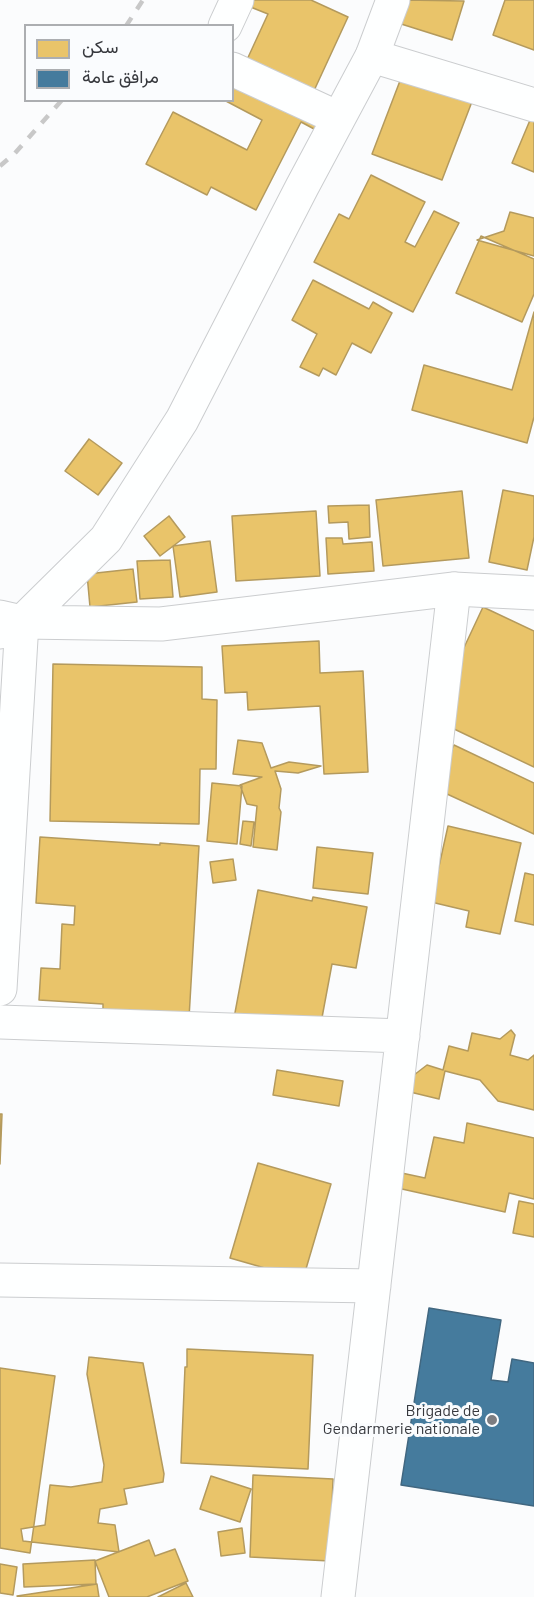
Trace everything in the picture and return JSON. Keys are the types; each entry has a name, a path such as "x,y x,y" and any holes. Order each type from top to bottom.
{"street":[{"path":"226,24 237,0"},
{"path":"0,989 7,624 106,539 182,420 372,56 393,0"},
{"path":"372,56 534,105"},
{"path":"234,70 339,118"},
{"path":"7,624 161,624 454,589 534,592"},
{"path":"338,1597 454,589"},
{"path":"0,1022 403,1036"},
{"path":"0,1280 374,1286"}],"building: سكن":[{"path":"251,0 311,0 348,17 312,95 245,64 268,14 248,6"},
{"path":"405,0 464,1 452,40 398,23"},
{"path":"505,0 534,0 534,50 493,35"},
{"path":"403,73 473,99 442,180 372,154"},
{"path":"234,79 325,113 316,130 301,122 256,210 211,187 207,195 146,164 173,112 247,150 262,120 228,102 234,102"},
{"path":"534,113 534,172 512,163"},
{"path":"371,175 425,202 405,242 415,247 434,211 459,223 413,312 314,262 339,214 349,219"},
{"path":"510,212 534,218 534,256 477,240 504,231"},
{"path":"481,236 534,259 534,294 522,322 456,293"},
{"path":"313,280 369,309 373,302 392,313 371,353 352,343 336,375 323,368 319,376 300,367 317,334 292,320"},
{"path":"534,312 534,417 527,443 412,410 424,365 512,390"},
{"path":"89,439 122,463 98,495 65,471"},
{"path":"503,490 534,496 534,537 527,570 489,562"},
{"path":"462,491 469,558 383,566 376,500"},
{"path":"369,505 370,537 349,539 348,522 329,523 328,506"},
{"path":"316,511 320,576 236,581 232,516"},
{"path":"169,516 185,537 160,556 144,536"},
{"path":"326,538 342,538 343,544 372,542 374,571 328,574"},
{"path":"210,541 217,592 180,597 173,546"},
{"path":"170,560 173,597 140,599 137,561"},
{"path":"133,569 137,602 90,607 87,574"},
{"path":"483,607 534,631 534,767 431,718"},
{"path":"319,641 320,673 363,671 368,772 324,774 320,706 248,710 247,692 225,693 222,646"},
{"path":"53,664 202,667 202,699 217,700 216,769 200,769 199,824 50,821"},
{"path":"238,740 262,743 271,768 289,762 321,766 298,773 275,771 281,789 277,850 253,847 257,806 247,804 240,785 262,777 233,774"},
{"path":"454,745 534,783 534,834 434,788"},
{"path":"212,783 242,786 237,844 207,841"},
{"path":"243,821 254,822 251,846 240,844"},
{"path":"448,826 521,843 500,934 466,927 469,911 431,902"},
{"path":"40,837 199,846 189,1018 103,1012 103,1004 39,1000 41,968 60,969 62,924 74,925 75,906 36,903"},
{"path":"317,847 373,853 368,894 313,888"},
{"path":"233,859 236,880 213,883 210,862"},
{"path":"525,873 534,875 534,925 515,921"},
{"path":"258,890 312,901 313,897 367,907 356,968 332,964 318,1039 231,1034"},
{"path":"511,1030 515,1035 510,1055 528,1060 534,1055 534,1110 498,1101 480,1080 445,1071 439,1099 410,1092 414,1075 427,1065 443,1070 449,1046 468,1051 472,1033 500,1039"},
{"path":"277,1070 343,1081 339,1106 273,1095"},
{"path":"0,1114 2,1114 0,1164"},
{"path":"467,1123 534,1138 534,1199 509,1193 505,1212 393,1187 397,1172 425,1178 434,1137 464,1143"},
{"path":"258,1163 331,1184 303,1279 230,1258"},
{"path":"519,1201 534,1204 534,1237 513,1233"},
{"path":"187,1349 313,1355 308,1469 181,1463"},
{"path":"89,1357 143,1363 164,1474 163,1482 124,1489 127,1504 100,1509 98,1523 115,1525 119,1552 23,1541 21,1529 45,1525 50,1485 71,1487 102,1482 104,1465 87,1374"},
{"path":"0,1368 55,1376 30,1553 0,1548"},
{"path":"253,1475 333,1479 330,1561 250,1557"},
{"path":"211,1476 251,1489 240,1522 200,1509"},
{"path":"242,1528 245,1553 221,1556 218,1532"},
{"path":"149,1540 155,1556 175,1549 188,1581 147,1597 109,1597 95,1561"},
{"path":"95,1560 96,1584 24,1587 23,1564"},
{"path":"0,1564 17,1567 13,1595 0,1593"},
{"path":"186,1583 193,1597 158,1597"},
{"path":"97,1584 99,1597 17,1596"}],"building: مرافق عامة":[{"path":"429,1308 501,1320 491,1380 508,1382 512,1359 534,1363 534,1506 401,1485"}],"railway":[{"path":"127,24 143,0"},
{"path":"0,166 15,153 60,102"}],"place":[{"name":"Brigade de Gendarmerie nationale","path":"492,1420"}]}
